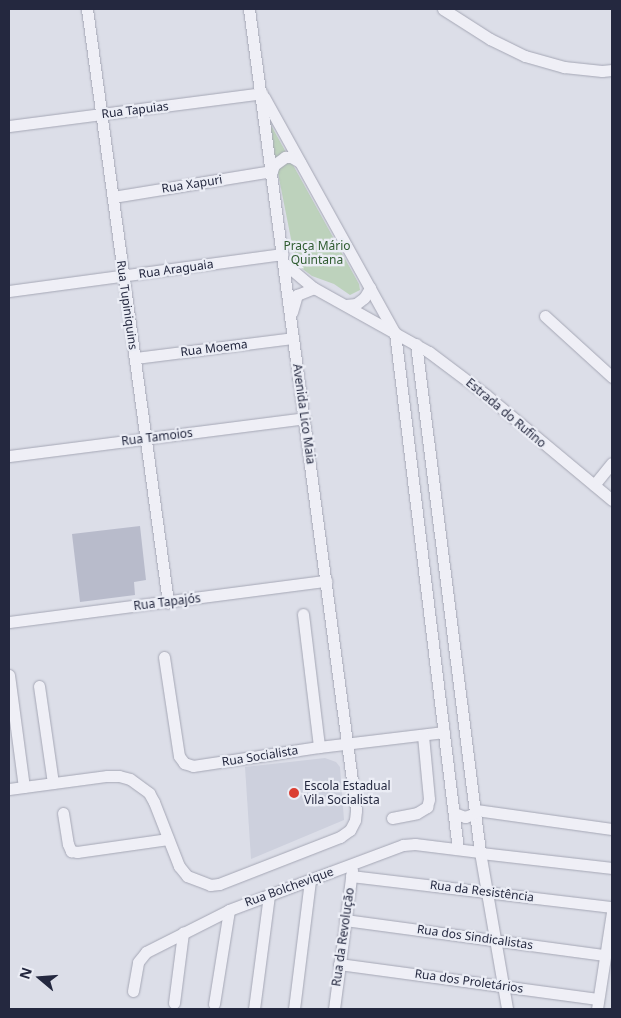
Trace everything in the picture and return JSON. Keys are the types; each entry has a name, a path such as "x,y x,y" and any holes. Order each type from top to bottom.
{"street":[{"name":"Rua Tupiniquins","path":"87,9 168,602"},
{"name":"Avenida Lico Maia","path":"168,838 179,866 188,876 210,885 219,884 340,837 350,830 355,820 356,810 305,418 285,286 284,259 262,93 249,9"},
{"path":"443,9 490,39 525,56 564,67 602,71 612,70"},
{"name":"Rua Tapuias","path":"9,126 262,93"},
{"path":"262,93 395,333 399,382 458,849"},
{"path":"272,172 274,165 285,157 291,157 300,162"},
{"name":"Rua Xapuri","path":"113,197 272,172"},
{"name":"Rua Araguaia","path":"9,291 124,276 284,259"},
{"name":"Estrada do Rufino","path":"284,259 314,288 416,344 486,395 612,500"},
{"path":"290,318 293,303 297,296 314,288"},
{"path":"346,305 356,304 364,298 370,288"},
{"path":"545,316 612,377"},
{"name":"Rua Moema","path":"135,358 293,338"},
{"path":"416,344 480,852 507,1009"},
{"path":"399,382 420,380"},
{"name":"Rua Tamoios","path":"9,456 305,418"},
{"path":"594,485 612,463"},
{"path":"422,559 434,560 442,552"},
{"path":"424,577 436,574 445,578"},
{"name":"Rua Tapajós","path":"9,622 326,581"},
{"path":"303,614 319,747"},
{"name":"Rua Socialista","path":"164,657 174,740 179,756 184,763 193,766 319,747 444,732"},
{"path":"9,675 24,787"},
{"path":"39,686 53,783"},
{"path":"392,818 417,812 427,807 429,799 423,735"},
{"path":"445,746 457,748 467,744"},
{"path":"448,767 459,763 469,766"},
{"path":"9,789 107,776 119,776 130,779 149,792 168,838 77,852 71,850 68,844 63,813"},
{"path":"454,813 465,817 473,814 476,810"},
{"path":"476,810 612,828"},
{"name":"Rua Bolchevique","path":"133,991 141,957 156,946 229,910 403,845 414,844 612,868"},
{"name":"Rua da Revolução","path":"334,1009 352,864"},
{"name":"Rua da Resistência","path":"351,876 612,907"},
{"path":"294,1009 310,880"},
{"path":"254,1009 269,895"},
{"path":"214,1004 229,910"},
{"path":"598,1004 612,912"},
{"name":"Rua dos Sindicalistas","path":"345,920 605,955"},
{"path":"174,1003 183,933"},
{"name":"Rua dos Proletários","path":"339,964 503,985 598,1004"}],"shaded area":[{"name":"Escola Estadual Vila Socialista","path":"325,758 336,762 340,767 344,820 251,859 245,767"}],"green space":[{"name":"Praça Mário Quintana","path":"267,118 359,284 360,290 350,295 334,284 312,276 296,264"}],"building":[{"path":"140,526 146,580 134,582 135,595 80,602 72,534"}],"place":[{"name":"Escola Estadual Vila Socialista","path":"294,793"}]}
